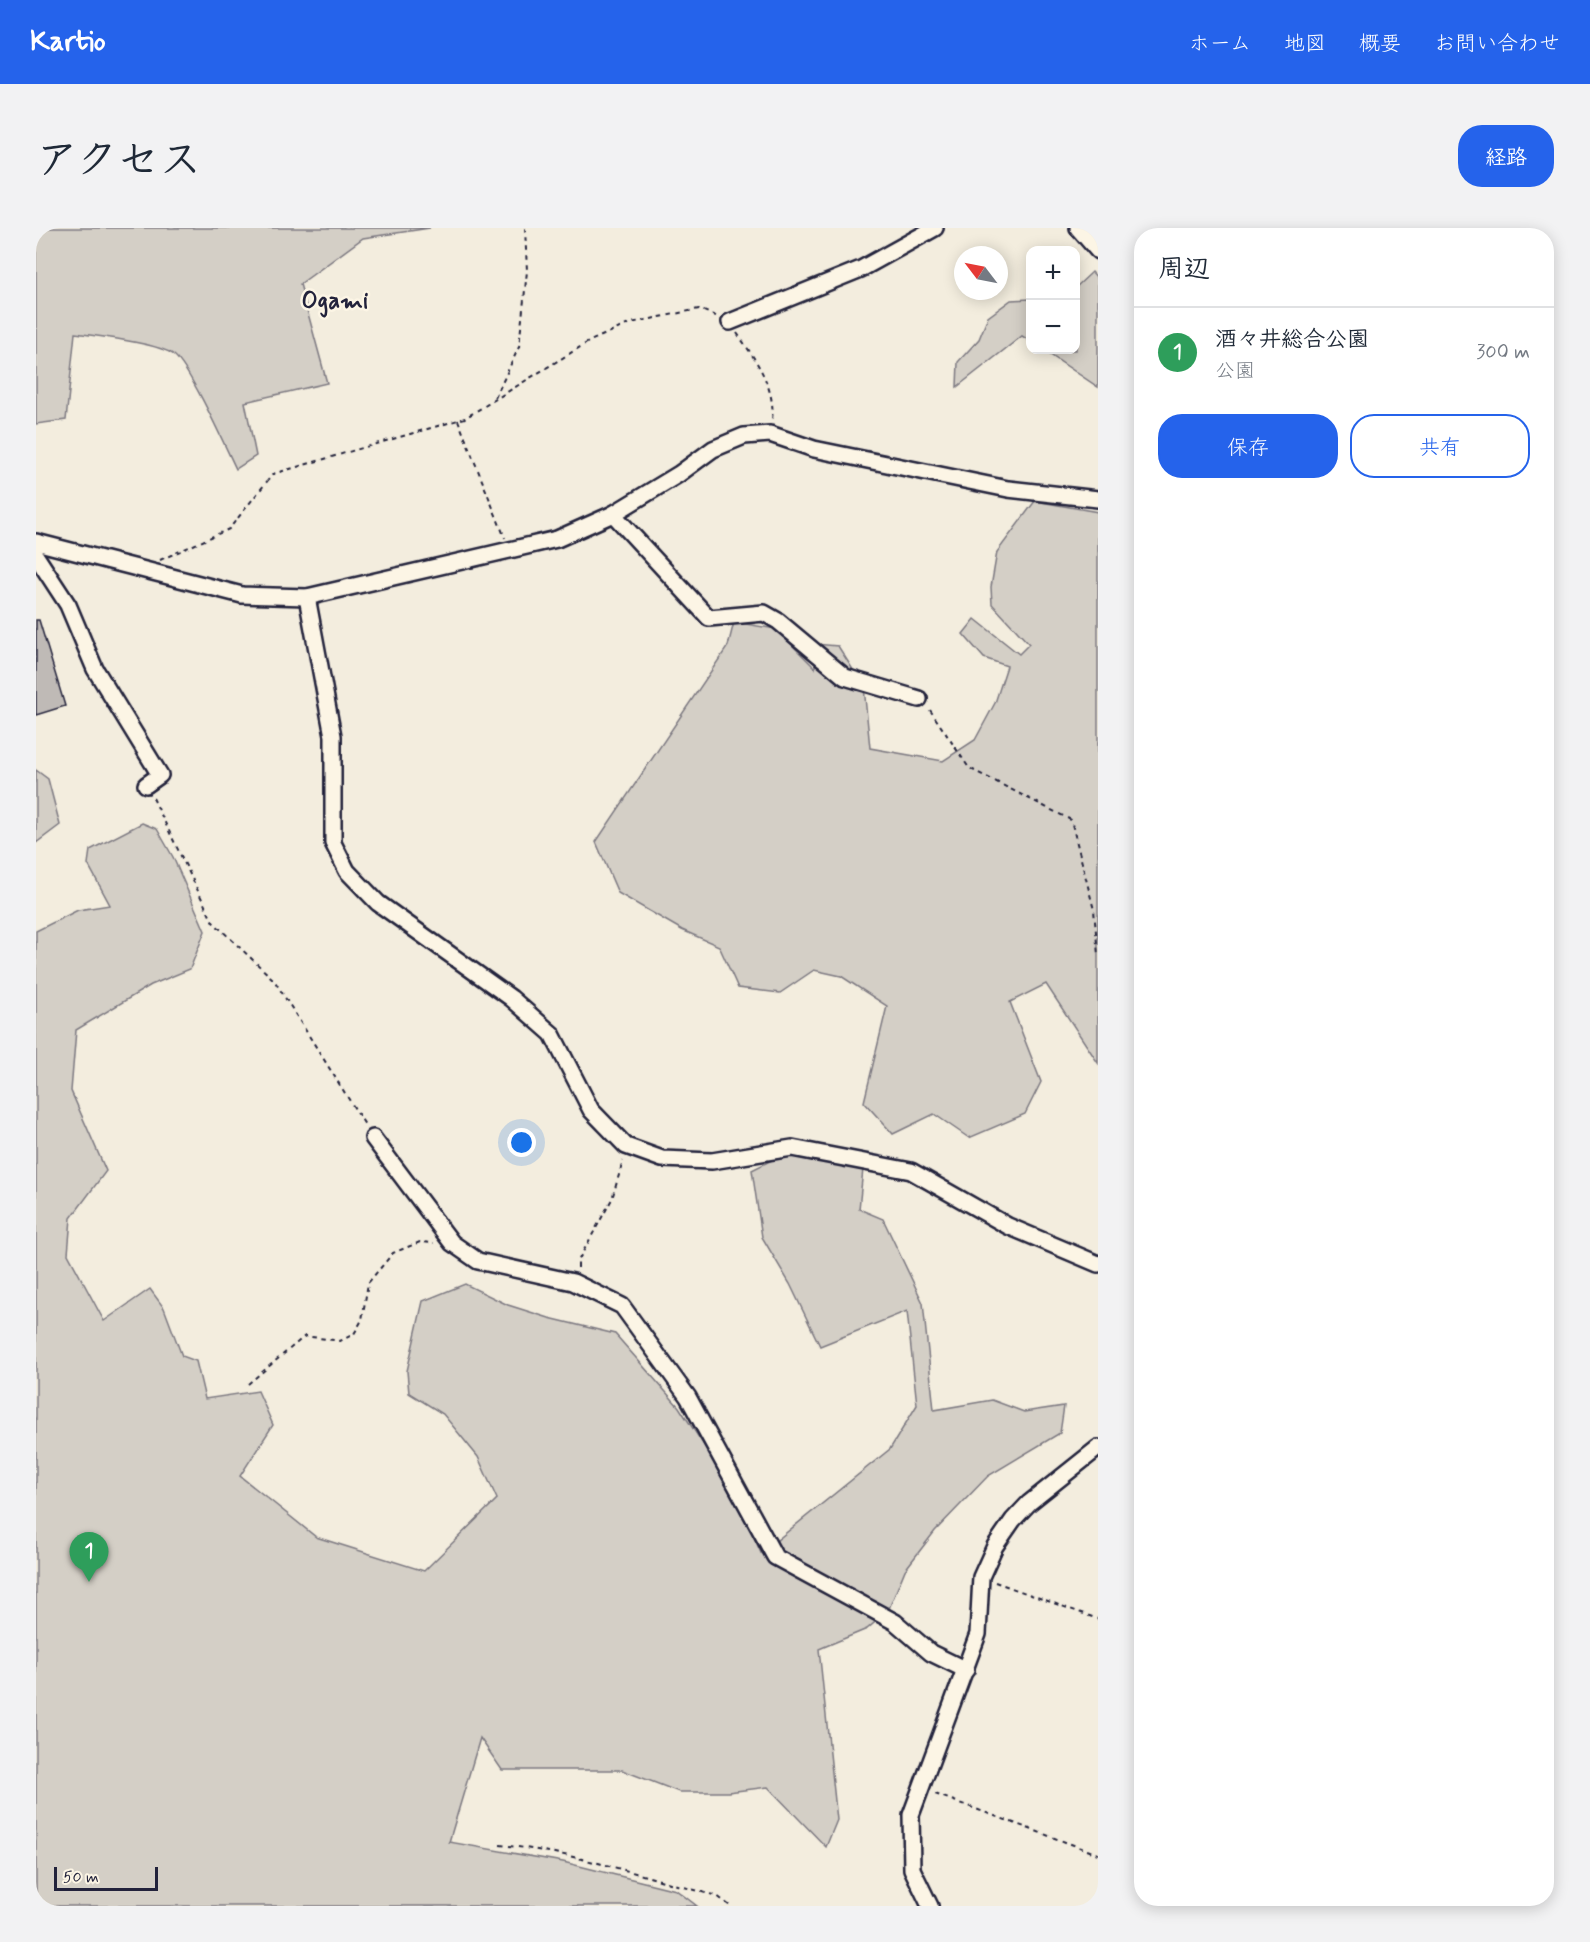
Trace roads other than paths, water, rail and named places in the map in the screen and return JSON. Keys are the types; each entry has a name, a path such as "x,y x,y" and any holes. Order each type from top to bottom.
{"street":[{"path":"730,322 861,269 935,228"},
{"path":"1078,228 1098,251"},
{"path":"36,542 242,595 307,597 557,539 614,514 713,449 744,436 770,435 813,449 1008,489 1098,499"},
{"path":"614,514 709,618 764,613 778,621 844,677 919,699"},
{"path":"36,556 68,605 95,669 159,775 146,785"},
{"path":"307,597 333,736 333,843 346,871 378,903 511,998 552,1034 591,1110 626,1146 662,1160 712,1161 792,1148 911,1171 1008,1226 1098,1264"},
{"path":"373,1138 452,1243 478,1261 579,1284 622,1306 688,1397 775,1557 895,1622 931,1653 966,1670"},
{"path":"930,1906 912,1869 911,1815 978,1634 981,1577 995,1546 1012,1520 1029,1503 1098,1448"}],"place":[{"name":"酒々井総合公園","path":"89,1582"}],"district":[{"name":"Ogami","path":"335,300"}]}
